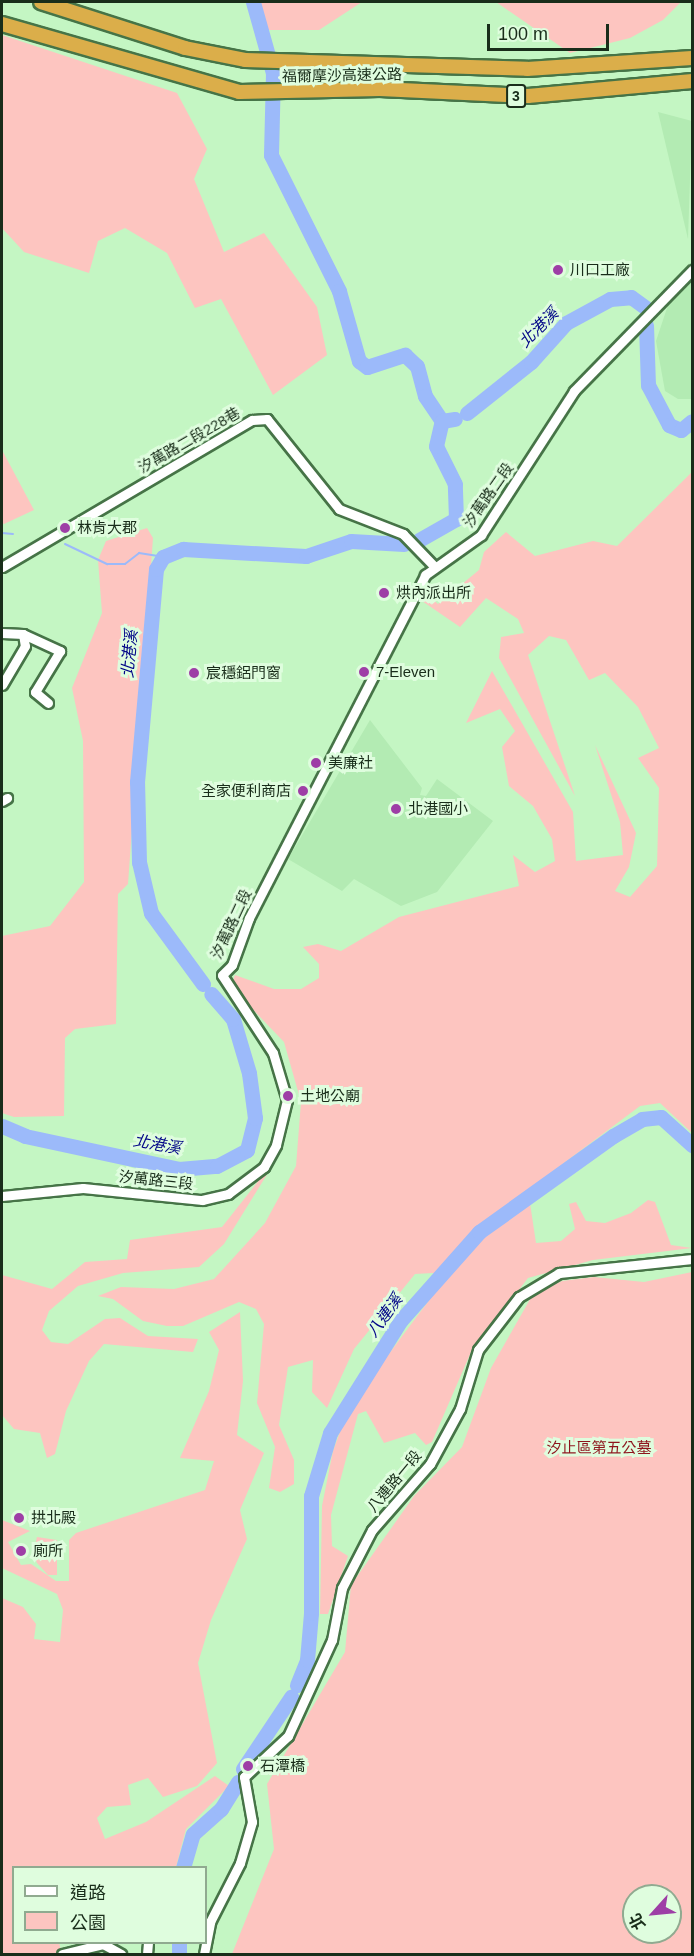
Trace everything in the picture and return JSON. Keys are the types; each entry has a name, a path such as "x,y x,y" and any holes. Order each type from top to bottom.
{"highway":[{"name":"福爾摩沙高速公路","path":"41,2 215,56 527,69 693,58"},
{"name":"福爾摩沙高速公路","path":"2,24 211,87 265,93 339,91 528,96 693,81"}],"street":[{"name":"汐萬路二段","path":"222,975 232,965 249,918 425,576 481,535 574,391 693,270"},
{"name":"汐萬路二段228巷","path":"2,567 55,539 164,470 252,420 267,419 339,509 403,534 435,567"},
{"path":"2,633 23,634 60,651 35,692 48,703"},
{"path":"2,685 25,646 23,634"},
{"name":"汐萬路三段","path":"2,1196 83,1188 202,1200 228,1194 264,1167 276,1144 287,1100 273,1053 222,975"},
{"name":"八連路一段","path":"207,1938 210,1922 240,1863 252,1822 244,1777 288,1736 332,1640 342,1588 372,1530 430,1464 460,1409 478,1350 519,1298 558,1273 693,1258"},
{"path":"103,1944 105,1954"},
{"path":"62,1954 103,1944 121,1954"}],"shaded area":[{"path":"658,112 692,121 688,239"},
{"path":"692,281 692,399 678,399 665,391 656,341 668,305"},
{"name":"北港國小","path":"370,720 422,788 420,795 426,796 437,779 493,821 437,892 401,906 354,879 342,891 288,859"}],"green space":[{"path":"252,2 362,2 319,30 261,30"},
{"path":"496,2 681,2 663,20 630,38 570,53"},
{"path":"2,35 177,93 207,149 194,179 224,252 264,233 317,307 327,355 273,395 221,299 195,308 167,253 125,228 98,241 89,273 24,252 2,228"},
{"path":"2,450 34,510 4,524 2,523"},
{"path":"692,472 692,1133 660,1103 640,1106 528,1190 536,1243 561,1241 575,1229 569,1204 576,1202 586,1221 605,1223 631,1213 648,1200 655,1202 671,1245 692,1248 593,1260 528,1278 471,1352 432,1442 426,1445 415,1433 384,1443 366,1411 358,1414 331,1515 332,1546 348,1556 328,1614 320,1614 322,1506 333,1451 349,1407 442,1283 433,1273 415,1274 354,1349 327,1408 312,1392 313,1360 288,1367 279,1425 294,1460 294,1484 280,1492 269,1488 275,1447 257,1403 264,1324 256,1309 239,1302 183,1326 167,1326 143,1321 113,1299 98,1296 121,1287 174,1289 214,1279 265,1223 296,1166 301,1102 284,1042 240,996 232,983 235,975 274,989 301,989 319,978 319,964 303,947 318,944 341,951 399,917 519,886 513,855 535,872 555,861 552,839 533,806 509,786 502,747 515,731 500,709 466,723 492,671 573,812 576,861 623,855 620,822 595,745 636,833 629,867 615,891 630,897 657,866 659,788 638,758 659,748 638,707 605,673 589,680 566,640 549,636 528,655 575,796 499,658 501,637 524,633 518,619 486,598 460,627 422,601 427,594 438,604 479,570 484,552 506,532 535,556 593,541 617,546"},
{"path":"147,528 153,538 128,884 118,894 116,1024 75,1029 65,1038 64,1116 14,1117 2,1113 2,936 50,926 84,882 83,741 72,688 102,613 98,560 106,541"},
{"path":"279,1155 224,1244 199,1267 123,1273 78,1286 49,1311 42,1330 51,1342 68,1344 105,1319 120,1318 148,1336 198,1339 193,1352 104,1344 89,1361 66,1411 55,1454 47,1458 40,1433 14,1429 2,1415 2,1275 52,1289 85,1262 127,1259 130,1240 222,1227"},
{"name":"汐止區第五公墓","path":"692,1272 692,1954 232,1954 274,1849 267,1784 345,1652 351,1585 414,1496 462,1447 491,1368 533,1294 562,1281 594,1277 644,1282"},
{"path":"240,1312 243,1381 237,1435 264,1453 240,1510 247,1539 211,1620 198,1663 217,1763 197,1786 163,1797 148,1778 128,1785 131,1805 107,1807 97,1818 105,1839 146,1822 215,1776 229,1786 186,1829 176,1866 12,1866 12,1944 59,1944 61,1954 2,1954 2,1598 23,1607 36,1624 34,1639 60,1642 63,1610 57,1594 2,1568 2,1520 30,1531 8,1542 21,1565 31,1564 56,1581 69,1581 69,1540 76,1533 205,1490 214,1461 180,1458 209,1391 219,1350 209,1332"},
{"path":"37,1537 57,1540 57,1575 48,1575 37,1563 33,1554"}],"waterway":[{"path":"253,2 273,73 271,155 339,291 359,361 367,367 405,355 417,366 425,396 442,421"},
{"name":"北港溪","path":"467,413 531,362 566,323 610,299 631,297 645,307"},
{"name":"北港溪","path":"646,325 648,385 669,425 681,430 692,421"},
{"name":"北港溪","path":"419,540 456,519 455,484 436,446 442,421 455,419"},
{"path":"2,533 13,534"},
{"name":"北港溪","path":"203,984 151,913 139,862 137,782 156,569 163,557 183,549 306,556 351,541 404,544"},
{"path":"65,544 107,564 125,564 139,553 163,557"},
{"name":"北港溪","path":"2,1126 25,1136 179,1169 217,1166 247,1150 255,1118 249,1073 233,1019 211,994"},
{"name":"八連溪","path":"297,1685 307,1660 311,1613 311,1496 330,1433 401,1320 479,1232 613,1136 642,1119 661,1117 692,1145"},
{"name":"八連溪","path":"243,1769 291,1697"},
{"name":"八連溪","path":"184,1866 193,1834 221,1809 238,1782"},
{"name":"八連溪","path":"179,1944 179,1954"}],"place":[{"name":"川口工廠","path":"558,270"},
{"name":"林肯大郡","path":"65,528"},
{"name":"烘內派出所","path":"384,593"},
{"name":"7-Eleven","path":"364,672"},
{"name":"宸穩鋁門窗","path":"194,673"},
{"name":"美廉社","path":"316,763"},
{"name":"全家便利商店","path":"303,791"},
{"name":"北港國小","path":"396,809"},
{"name":"土地公廟","path":"288,1096"},
{"name":"拱北殿","path":"19,1518"},
{"name":"廁所","path":"21,1551"},
{"name":"石潭橋","path":"248,1766"}]}
